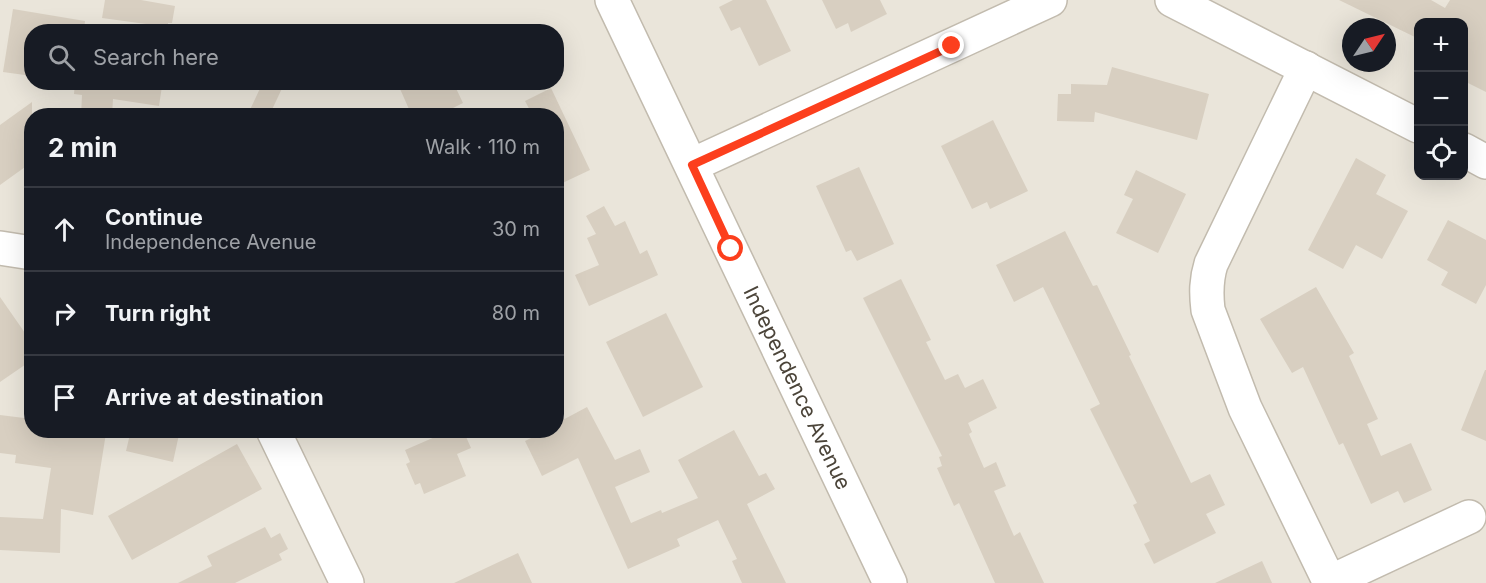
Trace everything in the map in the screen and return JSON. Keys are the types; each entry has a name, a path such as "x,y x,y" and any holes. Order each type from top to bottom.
{"street":[{"name":"Independence Avenue","path":"612,0 890,583"},
{"path":"692,165 1050,0"},
{"path":"1172,0 1414,123"},
{"path":"1306,68 1211,264 1206,280 1208,310 1245,408 1330,583 1469,517"},
{"path":"1468,152 1486,162"},
{"path":"0,248 24,252"},
{"path":"277,438 347,583"}],"shaded area":[{"path":"0,0 1486,0 1486,583 0,583"}],"building":[{"path":"105,0 141,0 175,6 172,23 168,24 146,24 102,18"},
{"path":"733,0 766,0 791,51 759,66 740,27 731,31 719,7"},
{"path":"822,0 880,0 887,14 851,32 848,23 836,29"},
{"path":"1339,0 1431,0 1445,8 1450,0 1486,0 1486,92 1468,83 1468,18 1414,18 1414,37 1396,28 1396,18 1376,18"},
{"path":"13,9 85,21 85,24 24,24 24,75 3,72"},
{"path":"1112,67 1209,94 1197,140 1095,112 1094,122 1057,121 1058,94 1071,94 1071,84 1107,85"},
{"path":"74,90 161,90 159,106 113,99 112,108 81,108 82,95 74,94"},
{"path":"259,90 281,90 273,108 251,108"},
{"path":"401,90 457,90 463,103 453,108 408,108"},
{"path":"547,90 552,90 561,108 529,108 525,101"},
{"path":"32,102 32,108 24,108 24,168 0,185 0,125"},
{"path":"564,115 590,170 564,182"},
{"path":"993,120 1028,191 990,209 987,202 972,209 941,146"},
{"path":"1356,158 1386,175 1376,194 1408,211 1382,259 1356,245 1343,269 1308,250"},
{"path":"859,167 894,244 857,261 851,250 846,252 816,186"},
{"path":"1136,170 1186,194 1158,253 1116,233 1133,199 1124,195"},
{"path":"604,206 615,226 625,221 640,254 647,250 658,275 589,306 575,275 599,265 587,238 596,234 586,216"},
{"path":"1448,220 1486,240 1486,285 1476,304 1441,285 1448,272 1427,260"},
{"path":"1065,231 1093,286 1097,285 1191,483 1210,474 1225,505 1206,514 1216,533 1154,564 1144,544 1150,541 1133,505 1137,503 1090,409 1100,404 1043,287 1014,302 996,265"},
{"path":"901,279 931,340 926,342 945,380 958,374 965,388 983,379 997,408 968,423 972,432 969,434 984,468 996,462 1006,486 994,491 1014,536 1020,532 1044,583 995,583 959,503 954,506 937,468 942,466 939,457 942,456 863,298"},
{"path":"1316,287 1354,353 1349,356 1378,419 1367,424 1381,456 1411,443 1432,490 1404,503 1398,491 1371,504 1343,443 1339,445 1303,367 1292,373 1260,319"},
{"path":"0,297 24,332 24,366 0,382"},
{"path":"666,313 703,387 643,417 606,342"},
{"path":"1486,370 1486,441 1461,430"},
{"path":"587,407 615,460 640,449 650,472 615,487 631,523 698,498 678,460 734,430 759,476 766,473 775,489 747,504 786,583 742,583 732,561 737,559 718,520 677,539 680,546 628,569 578,458 542,476 525,441 531,438 564,438 564,419"},
{"path":"0,415 24,418 24,438 105,438 93,515 61,509 60,553 0,550 0,517 43,519 51,468 15,463 16,455 0,453"},
{"path":"129,438 178,438 173,462 126,451"},
{"path":"433,438 467,438 471,448 457,454 466,476 424,494 420,483 415,485 406,464 410,462 405,450"},
{"path":"237,444 262,489 132,560 108,516"},
{"path":"265,527 271,538 280,533 288,549 279,554 282,560 235,583 178,583 212,566 207,556"},
{"path":"518,553 532,583 454,583"},
{"path":"1262,561 1272,583 1215,583"}],"route":[{"path":"731,249 692,165 952,46"}]}
